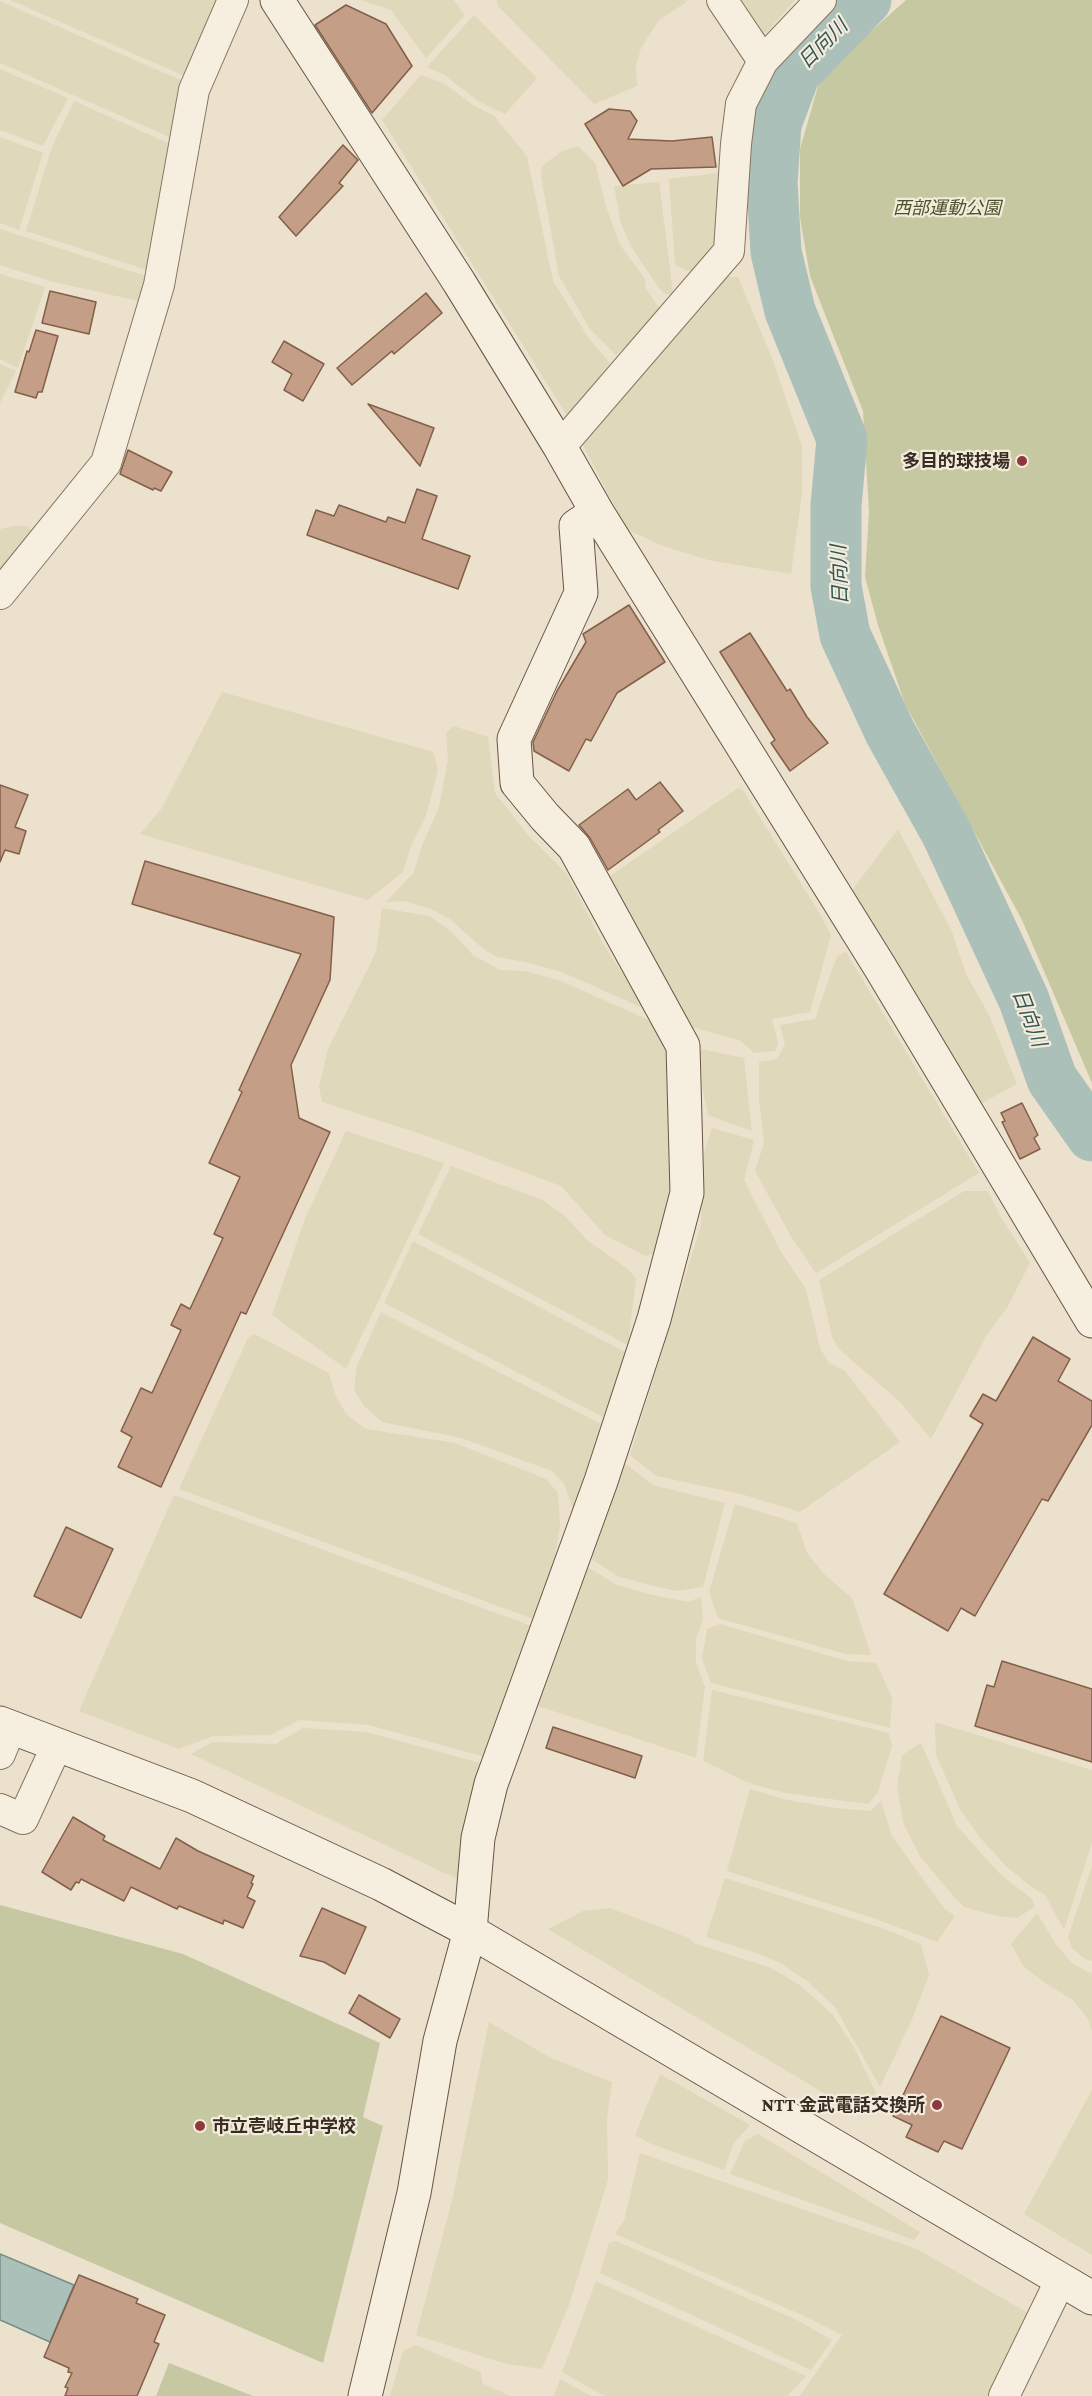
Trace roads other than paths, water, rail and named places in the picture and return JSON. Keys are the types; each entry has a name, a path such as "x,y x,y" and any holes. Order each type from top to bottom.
{"street":[{"path":"0,594 106,463 159,285 195,90 233,0"},
{"path":"277,0 459,282 597,512 880,967 1092,1321"},
{"path":"722,0 763,60"},
{"path":"560,447 729,251 741,104 763,60 821,0"},
{"path":"365,2396 414,2193 440,2041 470,1931 478,1838 491,1784 601,1481 654,1319 687,1193 682,1046 574,847 517,783 514,739 582,594 576,526 597,512"},
{"path":"4,1735 57,1745 192,1796 381,1884 470,1931 1092,2298"},
{"path":"0,1809 23,1818 57,1745"},
{"path":"1004,2396 1061,2280"}],"water":[{"path":"0,2254 74,2285 50,2342 0,2320"}],"waterway":[{"name":"日向川","path":"866,0 795,73 776,124 772,183 776,252 790,311 842,439 836,506 836,586 845,635 890,732 946,832 1024,1000 1052,1079 1092,1136"}],"place":[{"name":"多目的球技場","path":"1022,461"},
{"name":"NTT 金武電話交換所","path":"937,2105"},
{"name":"市立壱岐丘中学校","path":"200,2126"}],"park label":[{"name":"西部運動公園","path":"947,208"}]}
